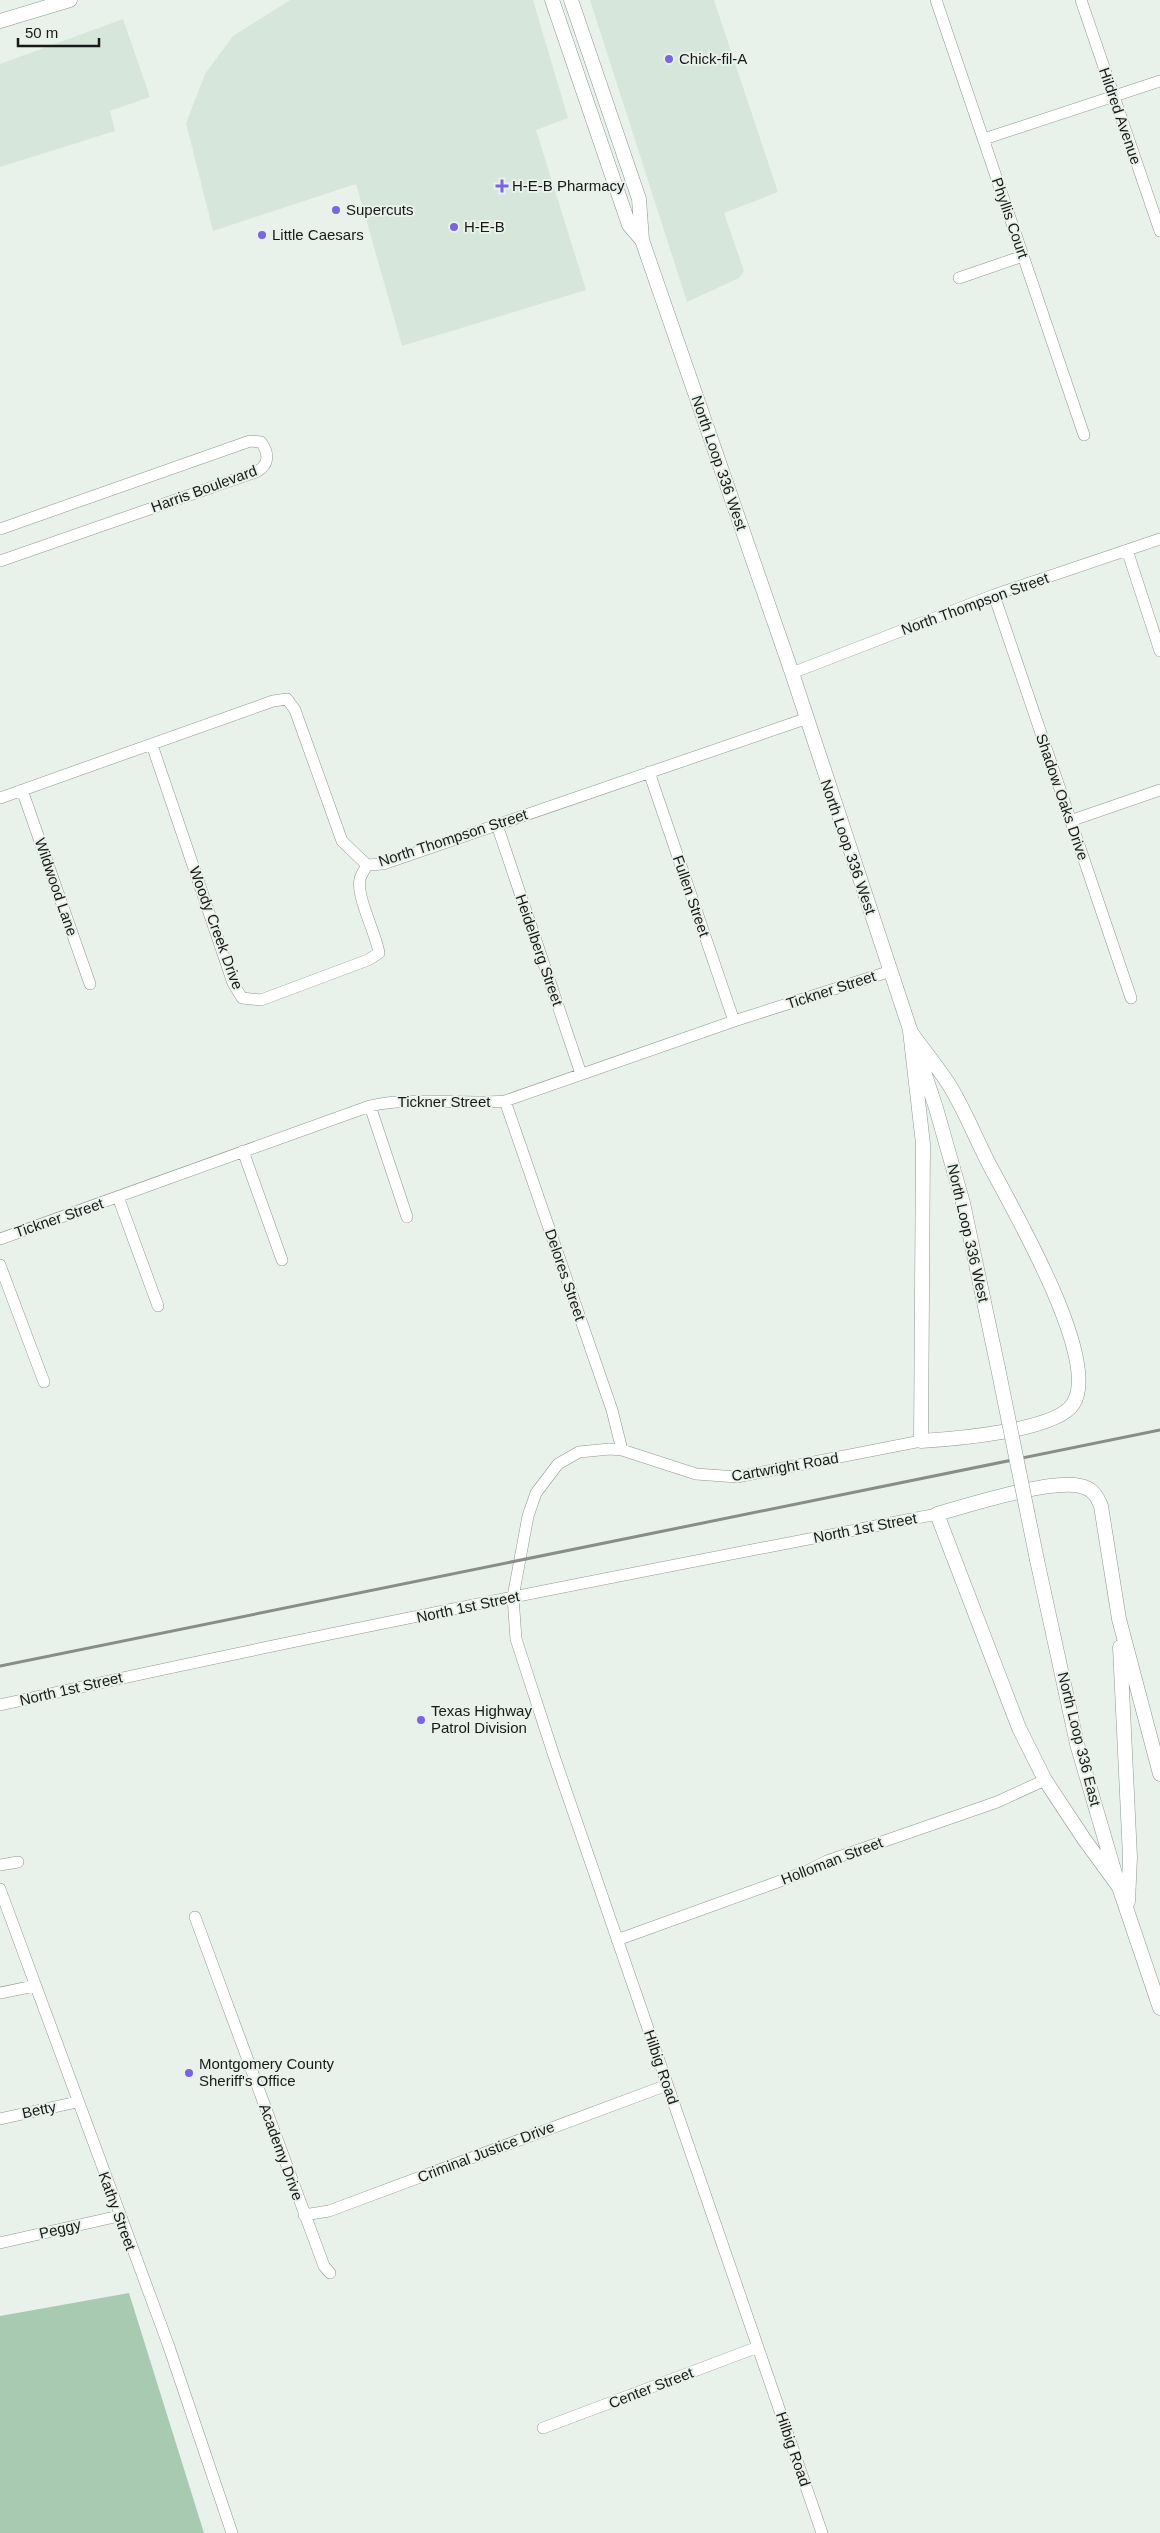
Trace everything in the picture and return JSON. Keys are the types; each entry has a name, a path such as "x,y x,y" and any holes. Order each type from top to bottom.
{"main road":[{"path":"0,21 70,0"},
{"name":"North Loop 336 West","path":"552,0 628,225 642,240"},
{"name":"North Loop 336 West","path":"571,0 639,200 642,240 792,673 805,719 936,1108 955,1172 1017,1464"},
{"path":"571,56 585,69 589,78 603,90"},
{"path":"587,102 599,106 615,154 628,165"},
{"path":"910,1031 948,1084 1041,1264 1062,1313 1076,1358 1080,1377 1079,1390 1072,1406 1052,1418 989,1435 921,1441 923,1144 910,1031"},
{"name":"North Loop 336 East","path":"1017,1464 1077,1744 1127,1910 1160,2008"},
{"path":"1120,1887 1084,1839 1045,1780 1019,1728 937,1514 995,1498 1060,1485 1081,1486 1088,1489 1098,1498 1101,1506 1118,1618 1130,1857 1127,1910"},
{"path":"1118,1618 1160,1774"}],"street":[{"name":"Phyllis Court","path":"936,0 1084,435"},
{"name":"Hildred Avenue","path":"1081,0 1160,231"},
{"path":"984,140 1160,81"},
{"path":"959,278 1023,256"},
{"name":"Harris Boulevard","path":"0,529 250,440 261,442 266,450 267,461 262,469 256,472 0,561"},
{"name":"North Thompson Street","path":"792,673 994,595 1160,538"},
{"path":"1127,550 1160,651"},
{"name":"Shadow Oaks Drive","path":"994,595 1131,998"},
{"name":"North Thompson Street","path":"0,798 273,701 287,699 295,710 342,841 368,865 383,864 805,719"},
{"name":"Woody Creek Drive","path":"152,745 233,983 242,998 261,1000 368,960 379,952 377,937 361,893 360,880 368,865"},
{"name":"Fullen Street","path":"649,772 734,1021"},
{"name":"Wildwood Lane","path":"22,790 90,984"},
{"path":"1070,821 1160,790"},
{"name":"Heidelberg Street","path":"497,825 581,1074"},
{"name":"Tickner Street","path":"0,1238 370,1106 392,1101 476,1103 505,1101 734,1021 890,971"},
{"name":"Delores Street","path":"505,1101 612,1410 622,1450"},
{"path":"370,1106 407,1217"},
{"path":"244,1151 282,1260"},
{"path":"118,1197 158,1306"},
{"path":"0,1265 44,1382"},
{"name":"Cartwright Road","path":"513,1597 528,1516 536,1492 548,1474 558,1464 579,1452 622,1450 696,1474 737,1477 921,1441"},
{"name":"North 1st Street","path":"0,1705 513,1597 937,1514"},
{"name":"Hilbig Road","path":"513,1597 516,1638 617,1940 822,2533"},
{"name":"Holloman Street","path":"617,1940 805,1872 836,1858 996,1802 1045,1780"},
{"path":"0,1866 18,1862"},
{"name":"Kathy Street","path":"0,1889 34,1986 168,2344 232,2533"},
{"name":"Academy Drive","path":"195,1917 304,2215 324,2266 330,2273"},
{"path":"0,1993 34,1986"},
{"name":"Criminal Justice Drive","path":"304,2215 329,2211 667,2085"},
{"name":"Betty","path":"0,2118 77,2102"},
{"name":"Peggy","path":"0,2242 119,2216"},
{"name":"Center Street","path":"543,2428 758,2347"}],"shaded area":[{"path":"290,0 533,0 568,118 536,130 586,290 402,346 356,184 213,231 186,123 205,74 233,36"},
{"path":"590,0 714,0 778,192 724,213 744,271 739,278 687,302"},
{"path":"123,19 150,97 110,111 115,131 0,167 0,64"}],"green space":[{"path":"129,2293 204,2533 0,2533 0,2316"}],"railway":[{"path":"0,1666 1160,1430"}],"place":[{"name":"Chick-fil-A","path":"669,59"},
{"name":"H-E-B Pharmacy","path":"502,186"},
{"name":"Supercuts","path":"336,210"},
{"name":"H-E-B","path":"454,227"},
{"name":"Little Caesars","path":"262,235"},
{"name":"Texas Highway Patrol Division","path":"421,1720"},
{"name":"Montgomery County Sheriff's Office","path":"189,2073"}]}
